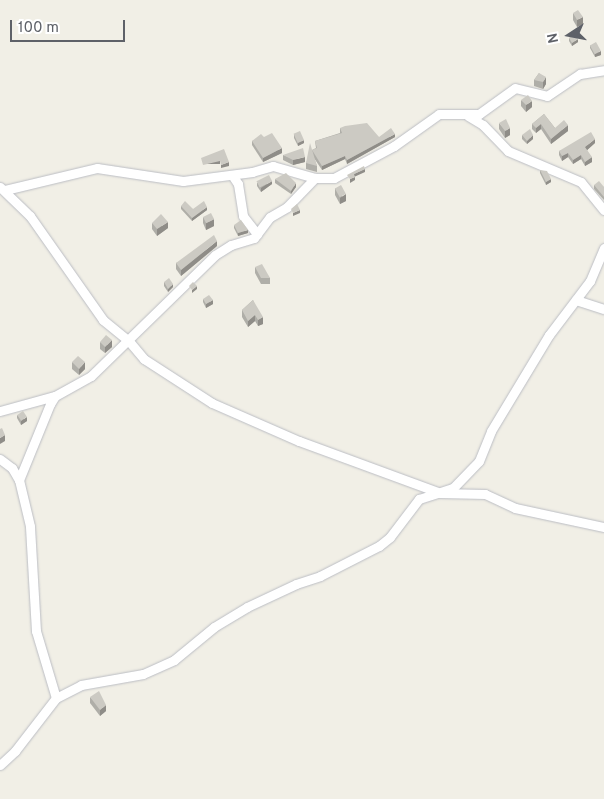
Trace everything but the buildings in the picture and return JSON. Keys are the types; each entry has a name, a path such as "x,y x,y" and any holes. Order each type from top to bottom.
{"street":[{"path":"2,188 97,168 183,181 232,175 273,166 315,178 334,178 375,158 439,114 468,115 490,109 515,88 547,96 580,74 604,70"},
{"path":"468,115 483,125 508,151 581,182 604,210"},
{"path":"232,175 238,184 243,216 257,234"},
{"path":"0,411 55,396 91,376 214,255 257,234 270,217 287,207 315,178"},
{"path":"2,188 30,216 103,320 128,340 144,359 218,406 298,441 440,494 485,494 516,508 604,527"},
{"path":"0,764 15,751 56,698 80,685 143,674 174,660 214,627 247,607 296,584 320,576 379,546 390,537 419,499 440,494 453,488 474,469 513,394 549,335 590,281 604,248"},
{"path":"576,300 604,309"},
{"path":"19,480 55,396"},
{"path":"0,459 12,468 19,480 30,526 36,631 56,698"}]}
